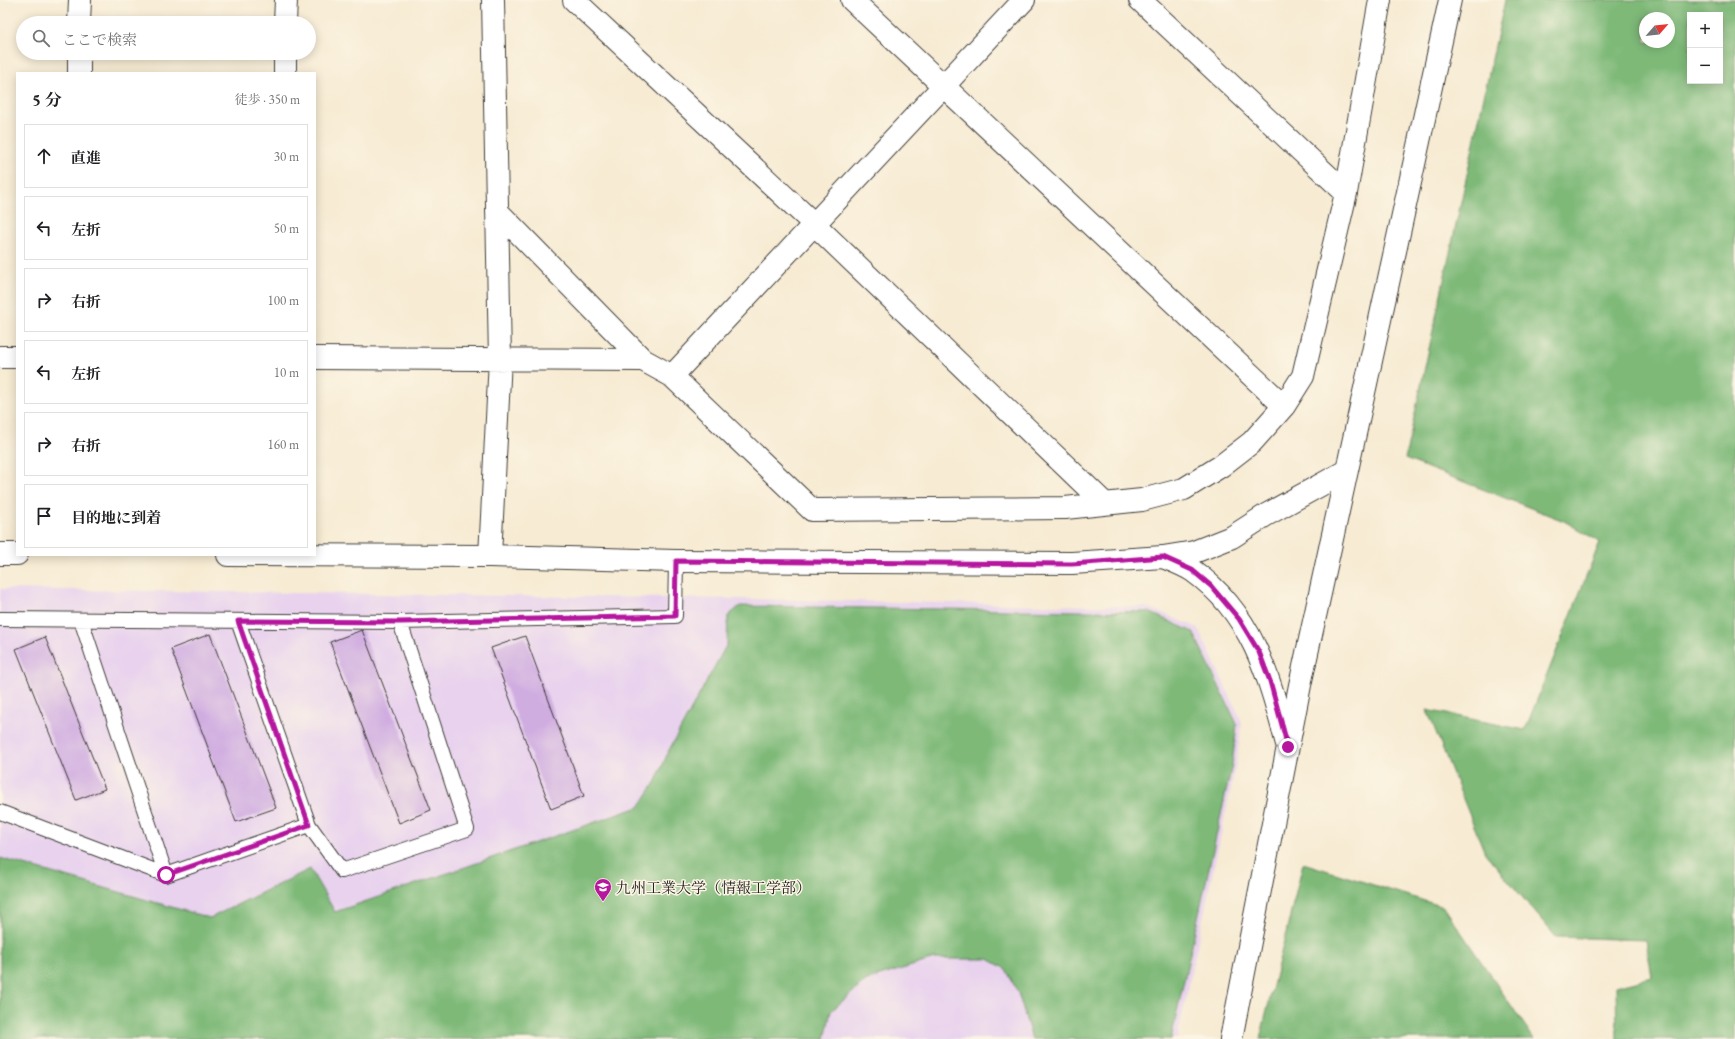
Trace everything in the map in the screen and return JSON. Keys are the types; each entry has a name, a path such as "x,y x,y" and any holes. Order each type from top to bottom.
{"street":[{"path":"80,0 80,16"},
{"path":"286,0 286,16"},
{"path":"490,556 500,359 493,0"},
{"path":"574,0 814,224 1105,504"},
{"path":"852,0 1284,406"},
{"path":"672,376 1024,0"},
{"path":"1140,0 1346,194"},
{"path":"497,211 643,360 672,376 812,510 1065,508 1142,500 1184,489 1221,466 1252,442 1284,406 1303,376 1346,194 1380,0"},
{"path":"1231,1039 1288,747 1346,471 1450,0"},
{"path":"79,60 79,72"},
{"path":"285,60 285,72"},
{"path":"0,357 16,357"},
{"path":"316,358 643,360"},
{"path":"316,555 490,556 676,561 1072,564 1163,557 1194,552 1232,537 1266,515 1346,471"},
{"path":"0,554 16,554"},
{"path":"1163,557 1192,570 1211,586 1239,619 1259,652 1270,681 1288,747"}],"lane":[{"path":"0,619 400,622 675,616 676,561"},
{"path":"81,620 166,875"},
{"path":"238,621 309,825 342,871 467,829 400,622"},
{"path":"0,812 166,875 309,825"}],"shaded area":[{"name":"九州工業大学（情報工学部）","path":"0,589 748,599 1148,607 1198,628 1242,722 1236,764 1177,1039 0,1039"}],"green space":[{"path":"1505,0 1735,0 1735,1039 1617,1039 1616,986 1652,977 1646,940 1556,937 1485,853 1427,710 1525,730 1600,542 1564,521 1405,459"},
{"name":"九州工業大学（情報工学部）","path":"740,606 1149,612 1193,632 1237,724 1232,765 1171,1039 1032,1039 1018,993 1006,969 988,959 934,959 867,980 831,1011 825,1039 0,1039 0,858 210,918 310,869 335,912 639,807 656,781 669,750 727,644 728,616"},
{"path":"1303,863 1444,907 1534,1039 1260,1039"}],"building":[{"path":"362,630 431,810 399,823 330,642"},
{"path":"210,634 276,808 236,822 171,649"},
{"path":"525,636 584,796 551,809 491,648"},
{"path":"45,637 105,789 76,800 16,649"}],"place":[{"name":"九州工業大学（情報工学部）","path":"603,902"}],"route":[{"path":"166,875 309,825 238,621 400,622 675,616 676,561 1072,564 1163,557 1192,570 1223,598 1239,619 1259,652 1270,681 1288,747"}]}
